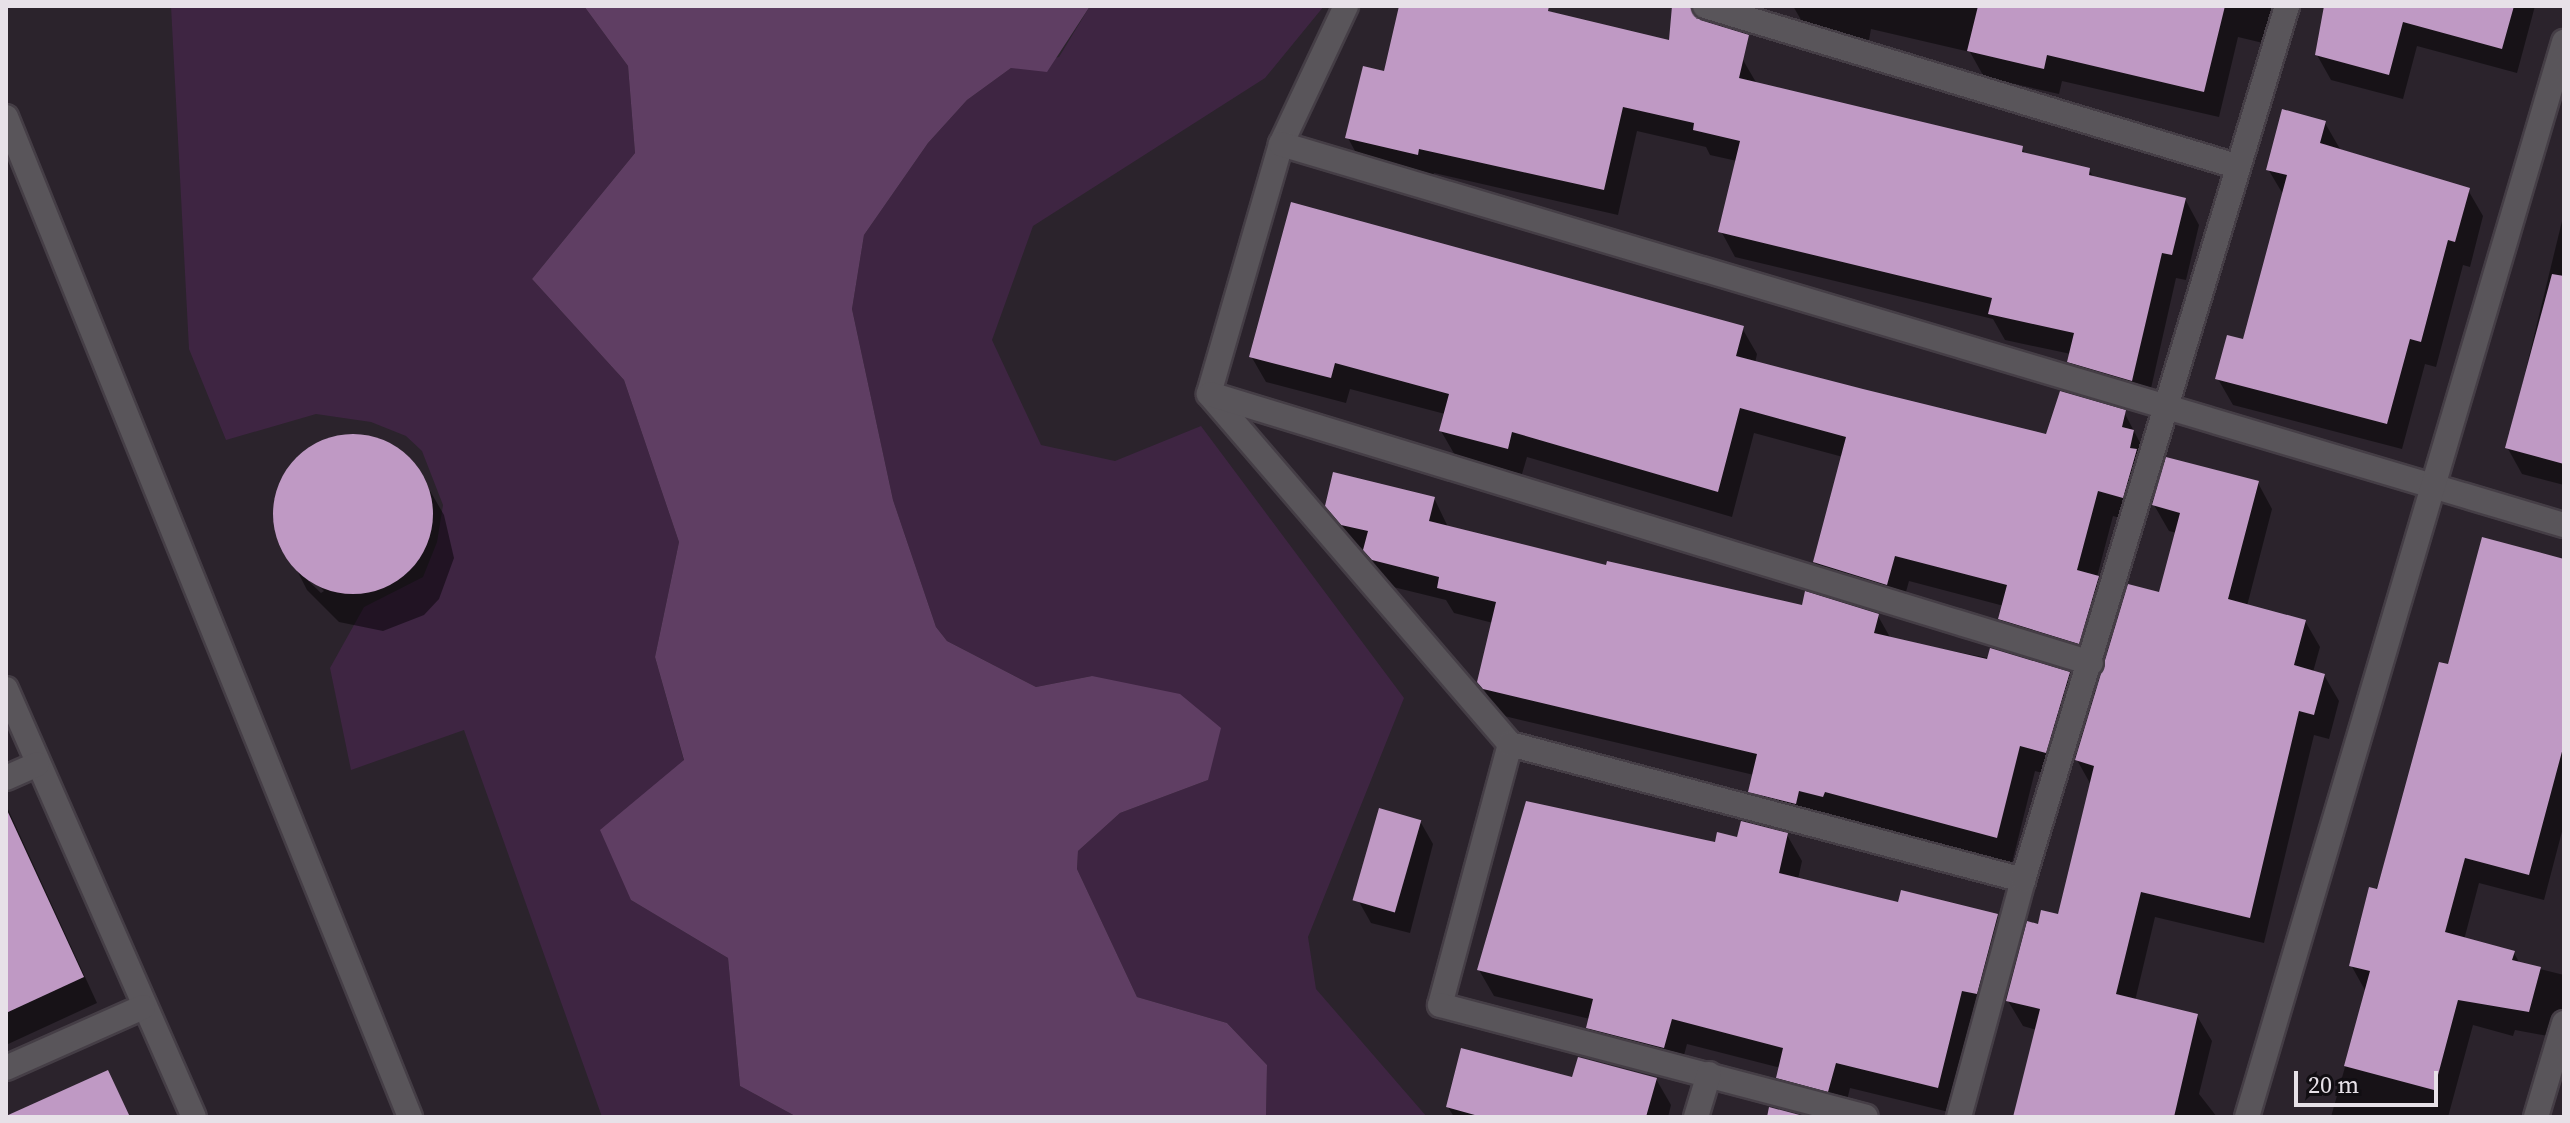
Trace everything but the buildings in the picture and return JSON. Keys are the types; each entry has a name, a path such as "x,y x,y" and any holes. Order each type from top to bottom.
{"street":[{"path":"1209,394 1281,144 1346,6"},
{"path":"1705,6 2236,166"},
{"path":"1959,1117 2023,880 2091,663 2236,166 2287,6"},
{"path":"2247,1117 2564,42"},
{"path":"6,117 410,1117"},
{"path":"1281,144 2167,404 2564,525"},
{"path":"1209,394 2091,663"},
{"path":"1209,394 1510,744 2023,880"},
{"path":"6,689 143,1007 194,1117"},
{"path":"1510,744 1440,1005 1866,1117"},
{"path":"6,778 37,764"},
{"path":"6,1068 143,1007"},
{"path":"2536,1117 2560,1056 2564,1023"},
{"path":"1696,1117 1709,1074"}],"shaded area":[{"path":"171,6 584,6 628,66 635,153 532,279 624,380 679,542 655,657 684,761 631,900 728,958 740,1086 797,1117 602,1117 464,730 351,770 330,668 364,607 423,577 437,542 443,505 422,451 406,436 371,422 316,414 226,440 189,349"},
{"path":"584,6 1090,6 1047,72 1011,68 967,100 928,143 864,235 852,309 893,500 936,627 947,641 1036,687 1092,676 1180,694 1221,728 1208,780 1120,813 1078,851 1077,869 1137,997 1227,1023 1267,1065 1266,1117 797,1117 740,1086 728,958 631,900 600,830 684,760 655,657 679,542 624,380 532,279 635,153 628,66"},
{"path":"1090,6 1324,6 1265,78 1033,226 992,340 1041,445 1115,461 1201,426 1404,698 1308,937 1316,989 1427,1117 1266,1117 1267,1065 1227,1023 1137,997 1077,869 1078,851 1120,813 1208,780 1092,676 1036,687 947,641 936,627 893,500 852,309 864,235 928,143 967,100 1011,68 1059,57"}]}
